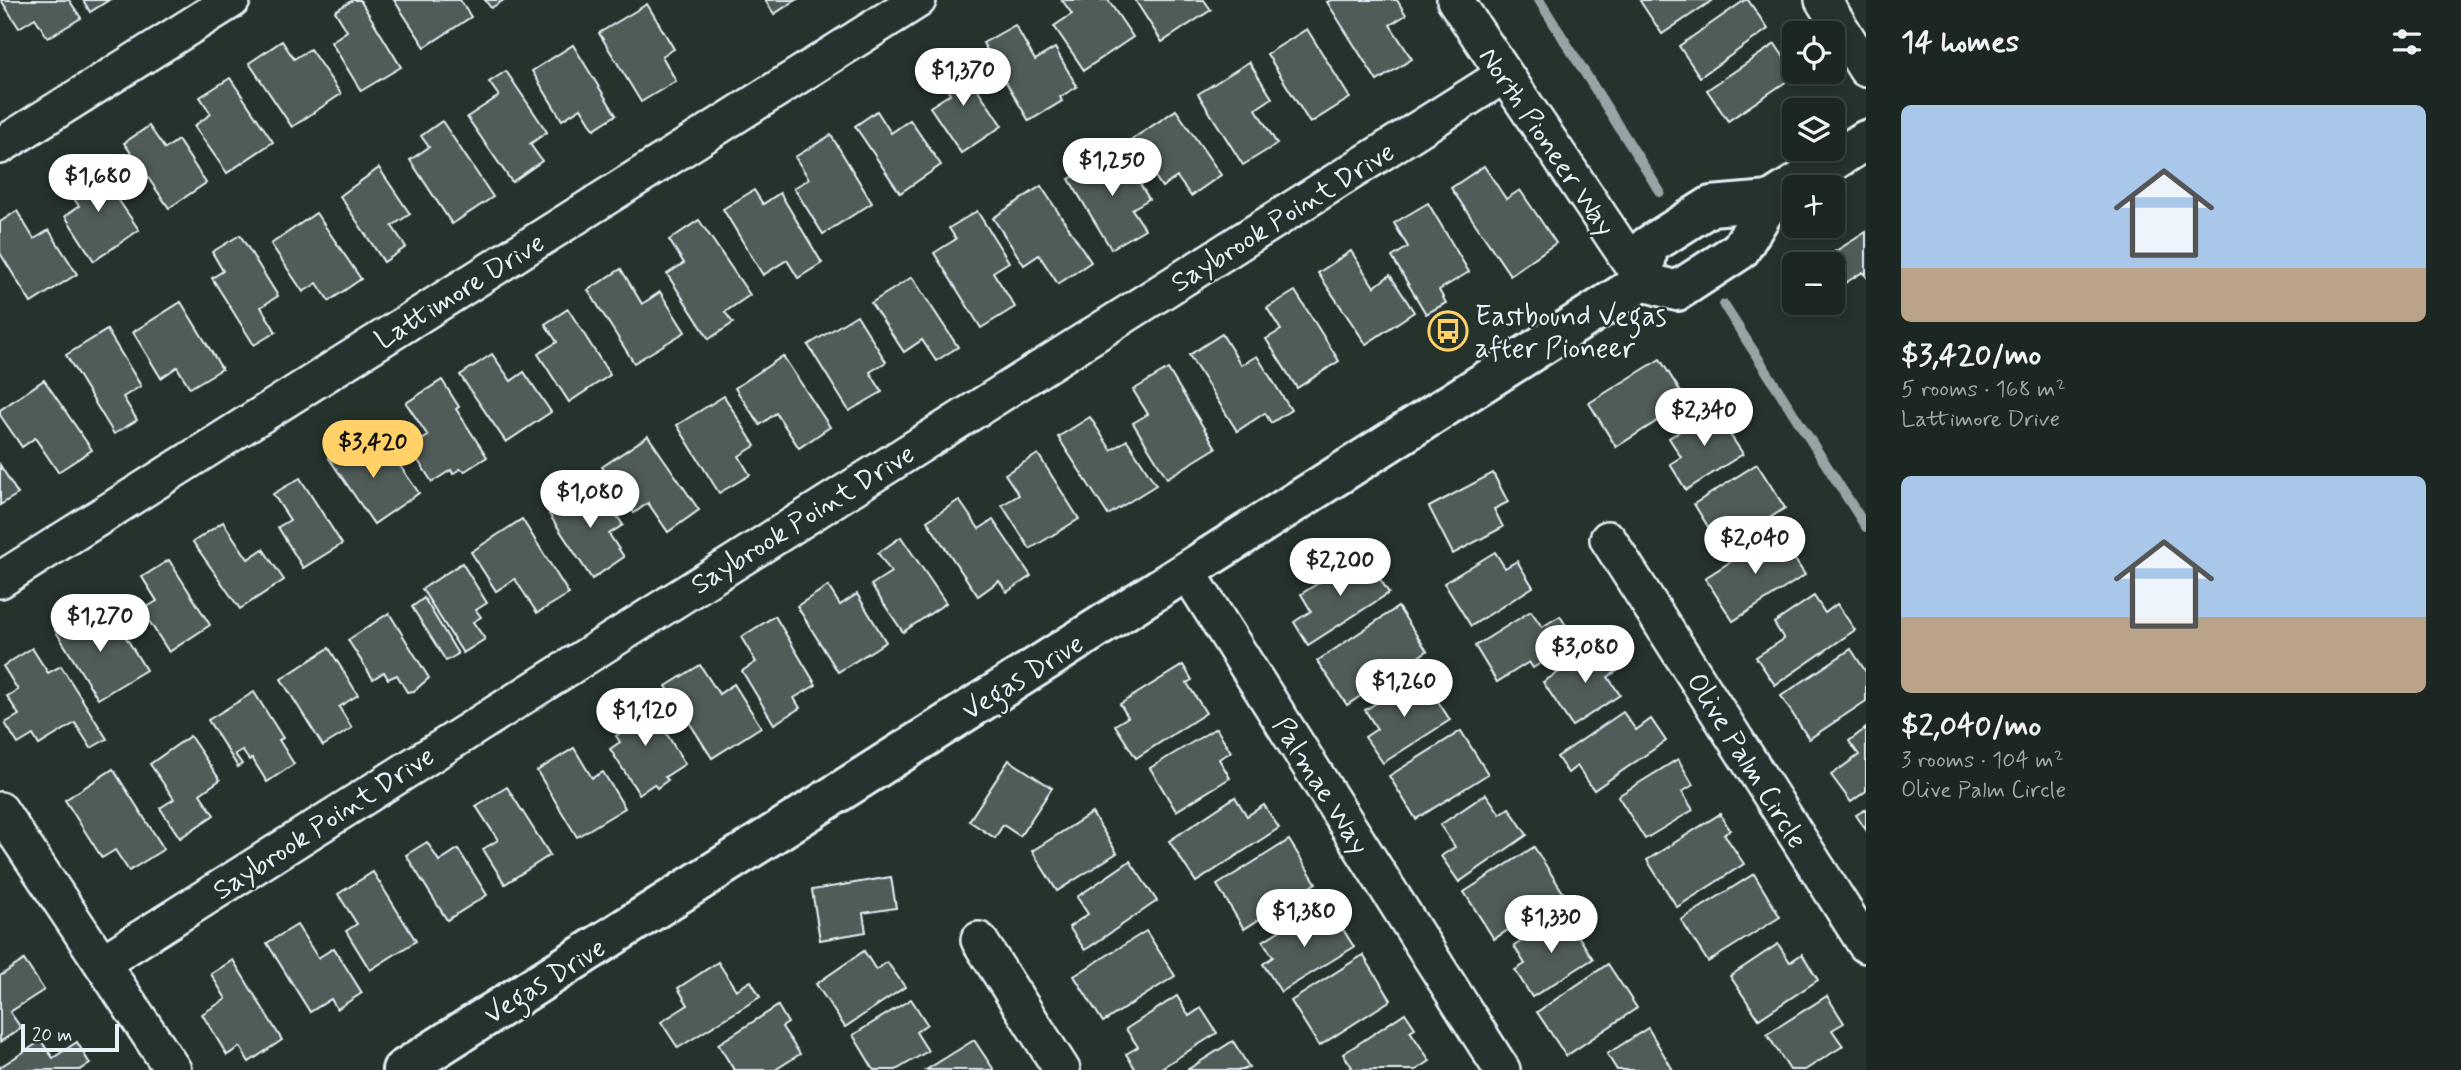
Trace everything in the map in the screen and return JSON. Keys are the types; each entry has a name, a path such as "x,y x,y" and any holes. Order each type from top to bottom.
{"main road":[{"path":"1770,201 1711,206 1648,247 1643,281 1677,291 1740,250 1770,201 1866,140"},
{"name":"Vegas Drive","path":"402,1070 1643,281"}],"street":[{"path":"0,146 232,0"},
{"name":"Lattimore Drive","path":"0,580 918,0"},
{"name":"North Pioneer Way","path":"1455,0 1643,281"},
{"path":"1823,0 1866,69"},
{"name":"Saybrook Point Drive","path":"102,963 1504,75"},
{"name":"Olive Palm Circle","path":"1608,539 1866,945"},
{"name":"Palmae Way","path":"1187,571 1502,1070"},
{"path":"0,810 173,1070"},
{"path":"979,940 1062,1070"}],"building":[{"path":"1,0 69,0 81,18 48,38 35,18 19,28"},
{"path":"83,0 109,0 90,12"},
{"path":"353,0 360,0 401,67 361,91 331,42 347,31 335,11"},
{"path":"394,0 460,0 471,17 425,47"},
{"path":"485,0 504,0 491,8"},
{"path":"765,0 796,0 774,14"},
{"path":"1062,0 1108,0 1133,37 1084,70 1054,26 1072,14"},
{"path":"1135,0 1204,0 1211,10 1162,42"},
{"path":"1397,0 1406,15 1390,25 1412,59 1377,81 1327,2"},
{"path":"1713,0 1662,34 1640,1"},
{"path":"1748,0 1768,29 1700,77 1679,46"},
{"path":"647,4 674,49 662,56 676,81 641,102 599,33"},
{"path":"1015,25 1035,60 1055,48 1077,87 1060,97 1062,101 1029,121 983,43"},
{"path":"1307,29 1350,98 1310,123 1267,54"},
{"path":"282,41 294,59 310,49 341,94 292,127 249,63"},
{"path":"1775,44 1782,54 1783,84 1728,121 1707,90"},
{"path":"573,45 616,115 594,129 581,108 562,120 532,71"},
{"path":"956,57 1002,126 961,153 930,107 950,94 935,72"},
{"path":"1249,62 1272,98 1256,109 1277,144 1243,165 1198,94"},
{"path":"506,71 547,132 530,144 542,161 512,182 467,117 499,96 489,82"},
{"path":"230,78 273,142 227,173 194,126 211,114 200,97"},
{"path":"1176,110 1221,175 1191,196 1177,177 1162,187 1131,140"},
{"path":"877,111 891,133 910,120 941,165 900,193 855,126"},
{"path":"442,121 493,197 452,224 410,160 429,147 421,136"},
{"path":"149,126 165,149 178,140 206,183 169,208 124,143"},
{"path":"831,135 872,203 823,234 794,188 809,179 795,157"},
{"path":"1119,149 1149,199 1132,209 1145,229 1111,249 1069,179"},
{"path":"94,164 139,230 94,261 65,216 79,206 64,184"},
{"path":"1484,166 1506,199 1520,190 1556,243 1510,275 1451,188"},
{"path":"379,168 410,214 392,226 406,247 384,262 340,196"},
{"path":"1041,186 1091,262 1058,284 1039,255 1024,265 993,218"},
{"path":"754,190 763,204 780,193 822,263 798,278 787,260 763,275 723,209"},
{"path":"1428,203 1469,272 1439,290 1446,303 1426,314 1392,257 1408,247 1394,223"},
{"path":"17,211 34,239 49,230 77,274 31,303 0,253 0,222"},
{"path":"977,211 1009,262 993,272 1015,307 981,328 934,253 956,239 949,228"},
{"path":"316,213 361,279 329,301 317,283 303,292 271,244"},
{"path":"699,220 750,295 725,312 733,323 709,339 667,274 684,263 669,240"},
{"path":"1866,232 1866,276 1863,272 1845,283 1845,252 1834,252"},
{"path":"240,235 278,296 261,307 276,332 254,345 212,278 223,271 212,252"},
{"path":"1351,251 1374,287 1390,275 1414,312 1366,344 1318,273"},
{"path":"621,269 642,304 660,292 685,332 634,363 588,290"},
{"path":"912,277 958,347 936,361 922,340 904,352 871,303"},
{"path":"1295,291 1339,361 1297,388 1266,339 1281,330 1267,308"},
{"path":"181,302 222,369 190,388 177,367 161,378 133,332"},
{"path":"568,309 610,375 569,402 538,354 557,342 545,324"},
{"path":"857,315 886,362 870,372 882,392 849,411 808,345"},
{"path":"107,330 141,386 123,397 137,420 114,434 66,355"},
{"path":"1222,334 1241,365 1257,356 1291,410 1271,423 1265,413 1237,431 1189,355"},
{"path":"492,354 511,381 524,372 551,412 506,442 460,375"},
{"path":"783,356 830,427 799,448 776,413 760,425 735,388"},
{"path":"1660,359 1687,402 1616,447 1589,403"},
{"path":"1168,369 1216,448 1167,478 1133,423 1148,414 1133,390"},
{"path":"44,380 92,450 58,472 35,438 22,447 0,415 0,410"},
{"path":"442,380 459,407 456,409 487,457 465,471 460,469 453,474 451,470 432,482 410,448 428,436 406,403"},
{"path":"724,396 755,446 739,456 750,475 719,493 677,425"},
{"path":"1720,406 1731,423 1725,427 1743,454 1686,490 1670,464 1681,457 1669,438"},
{"path":"1090,417 1111,450 1127,440 1156,485 1108,515 1058,437"},
{"path":"358,436 378,465 393,456 419,493 374,524 328,457"},
{"path":"648,436 699,510 668,532 648,503 634,513 602,467"},
{"path":"1038,454 1079,519 1030,549 1002,505 1019,495 1005,474"},
{"path":"1757,464 1785,508 1734,541 1722,523 1710,530 1694,504"},
{"path":"0,465 18,494 0,505"},
{"path":"1493,473 1508,502 1494,509 1503,527 1453,554 1429,507"},
{"path":"300,478 342,544 303,568 278,527 290,520 273,494"},
{"path":"595,483 623,525 609,534 624,557 592,579 549,514"},
{"path":"959,500 979,529 993,520 1031,576 1007,592 999,581 978,596 927,521"},
{"path":"522,519 569,594 537,613 515,579 496,591 471,552"},
{"path":"223,522 248,559 263,549 284,580 240,609 193,542"},
{"path":"1777,532 1805,575 1733,621 1705,578"},
{"path":"901,537 946,603 903,632 871,585 891,572 878,553"},
{"path":"1495,552 1505,568 1517,561 1533,587 1471,626 1444,583"},
{"path":"1364,554 1389,593 1308,645 1294,622 1311,611 1301,594"},
{"path":"169,560 210,625 169,652 142,610 157,601 142,577"},
{"path":"462,563 487,603 476,610 481,617 473,622 485,639 463,653 422,589"},
{"path":"828,586 840,605 857,594 886,642 838,672 797,606"},
{"path":"1814,596 1825,613 1837,604 1855,630 1775,685 1756,657 1784,639 1774,623"},
{"path":"424,598 458,654 446,661 412,607"},
{"path":"1398,607 1427,651 1347,705 1317,661"},
{"path":"85,610 98,632 116,621 146,670 98,699 55,630"},
{"path":"1531,611 1542,627 1560,616 1576,641 1533,668 1529,662 1497,682 1475,646"},
{"path":"389,613 429,678 414,691 407,692 397,675 388,679 384,672 373,679 348,640"},
{"path":"775,616 816,685 794,698 800,708 774,724 742,671 756,662 741,637"},
{"path":"1604,644 1620,669 1608,677 1620,695 1572,726 1543,682"},
{"path":"32,648 48,673 61,666 107,739 91,748 75,723 39,745 33,735 18,744 5,723 19,715 7,696 18,690 3,666"},
{"path":"329,648 358,695 339,707 352,728 323,746 281,679"},
{"path":"1851,649 1866,672 1866,701 1809,739 1781,696"},
{"path":"700,665 719,694 734,684 761,727 712,758 666,686"},
{"path":"1183,665 1192,680 1187,683 1206,713 1136,758 1115,725 1128,717 1120,704"},
{"path":"1421,675 1450,720 1383,763 1365,737 1377,729 1365,710"},
{"path":"254,692 283,738 279,740 294,764 267,782 252,758 249,760 242,750 235,754 242,764 238,767 208,720"},
{"path":"645,698 685,764 665,777 668,780 657,788 654,784 639,794 610,749 620,742 616,736 622,731 613,717"},
{"path":"1623,712 1636,730 1651,719 1666,741 1594,790 1577,766 1568,773 1557,757"},
{"path":"1216,728 1231,752 1219,759 1230,778 1176,811 1150,768"},
{"path":"1866,728 1866,791 1851,802 1831,775 1859,755 1849,741"},
{"path":"1461,731 1488,774 1416,819 1389,776"},
{"path":"190,736 220,780 200,794 214,815 180,838 160,808 174,799 150,764"},
{"path":"574,748 592,778 603,772 625,808 577,837 537,771"},
{"path":"1678,759 1693,785 1682,792 1693,810 1645,839 1618,796"},
{"path":"1009,760 1052,788 1020,836 1003,825 995,838 969,821"},
{"path":"113,769 164,849 129,871 115,850 102,858 65,800"},
{"path":"507,787 550,855 505,884 483,849 498,840 476,806"},
{"path":"1486,794 1500,814 1509,808 1527,835 1459,882 1441,856 1455,847 1440,825"},
{"path":"1235,797 1247,816 1264,805 1279,828 1196,882 1169,841"},
{"path":"1866,809 1866,830 1856,815"},
{"path":"1092,813 1117,853 1057,891 1032,851"},
{"path":"1720,814 1730,830 1724,834 1744,864 1677,907 1647,860"},
{"path":"1289,840 1316,883 1244,929 1217,885"},
{"path":"427,842 439,861 458,849 487,895 447,920 406,855"},
{"path":"1534,847 1564,894 1494,939 1464,892"},
{"path":"1130,861 1157,901 1085,950 1069,927 1088,914 1077,897"},
{"path":"373,872 416,941 370,970 346,931 357,924 338,894"},
{"path":"1754,874 1780,917 1708,962 1681,920"},
{"path":"891,877 896,908 863,913 866,932 820,940 812,890"},
{"path":"1314,909 1325,928 1337,920 1354,947 1281,992 1263,964 1273,957 1263,941"},
{"path":"1564,914 1593,959 1532,997 1515,970 1525,964 1514,946"},
{"path":"297,925 318,958 334,948 362,993 337,1009 331,999 310,1012 267,943"},
{"path":"1146,931 1175,976 1103,1022 1074,976"},
{"path":"1778,944 1790,962 1802,954 1818,980 1759,1019 1730,976"},
{"path":"864,951 876,970 887,962 905,987 845,1027 816,984"},
{"path":"1363,955 1391,1000 1319,1046 1291,1001"},
{"path":"24,960 44,990 10,1012 21,1028 0,1042 0,976"},
{"path":"233,960 282,1040 249,1062 240,1047 227,1055 202,1014 226,999 211,974"},
{"path":"718,962 736,990 751,981 760,997 678,1048 661,1022 688,1005 678,988"},
{"path":"1608,964 1637,1008 1566,1056 1537,1012"},
{"path":"1177,996 1189,1016 1201,1008 1217,1033 1158,1070 1136,1070 1126,1054 1138,1047 1126,1029"},
{"path":"1827,996 1844,1023 1832,1030 1843,1046 1805,1070 1790,1070 1767,1034"},
{"path":"911,999 927,1024 916,1032 928,1051 896,1070 874,1070 853,1035"},
{"path":"778,1006 788,1023 782,1027 800,1054 775,1070 734,1070 718,1044"},
{"path":"1405,1013 1415,1028 1410,1031 1430,1061 1416,1070 1348,1070 1352,1067 1343,1054"},
{"path":"1648,1028 1673,1070 1617,1070 1607,1054"},
{"path":"974,1040 994,1070 926,1070"},
{"path":"41,1041 53,1058 77,1042 90,1064 80,1070 0,1070 0,1067"},
{"path":"1233,1041 1249,1067 1243,1070 1187,1070"}],"waterway":[{"path":"1539,0 1660,192"},
{"path":"1724,305 1866,527"}],"place":[{"name":"Eastbound Vegas after Pioneer","path":"1448,331"}]}
